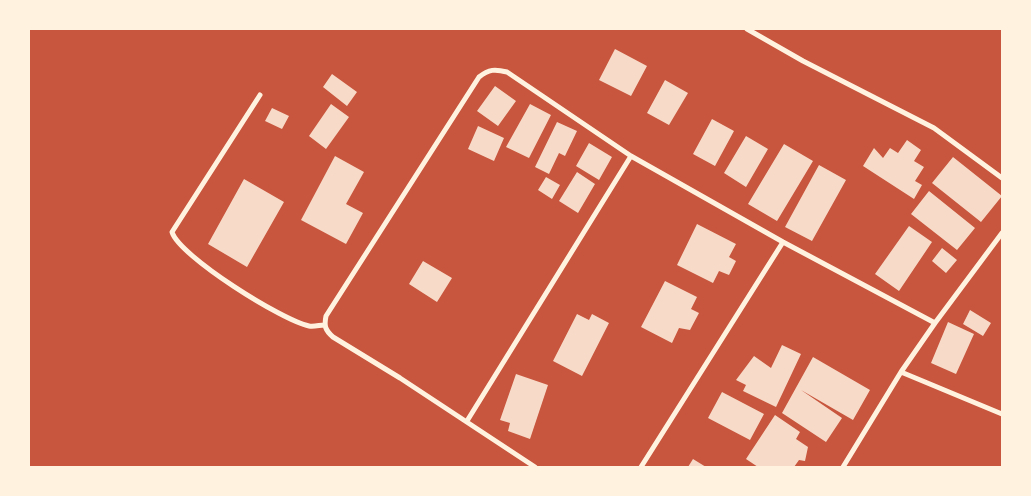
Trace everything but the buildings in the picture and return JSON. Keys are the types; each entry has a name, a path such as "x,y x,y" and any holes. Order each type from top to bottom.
{"street":[{"path":"746,29 803,61 934,128 1002,178"},
{"path":"535,467 467,421 333,337 326,332 324,325 326,316 479,76 486,71 496,69 507,72 631,156 783,242 935,322"},
{"path":"260,95 172,232 174,238 194,258 275,313 310,327 324,325"},
{"path":"467,421 631,156"},
{"path":"843,467 901,372 935,322 1002,233"},
{"path":"641,467 783,242"},
{"path":"901,372 1002,414"}]}
